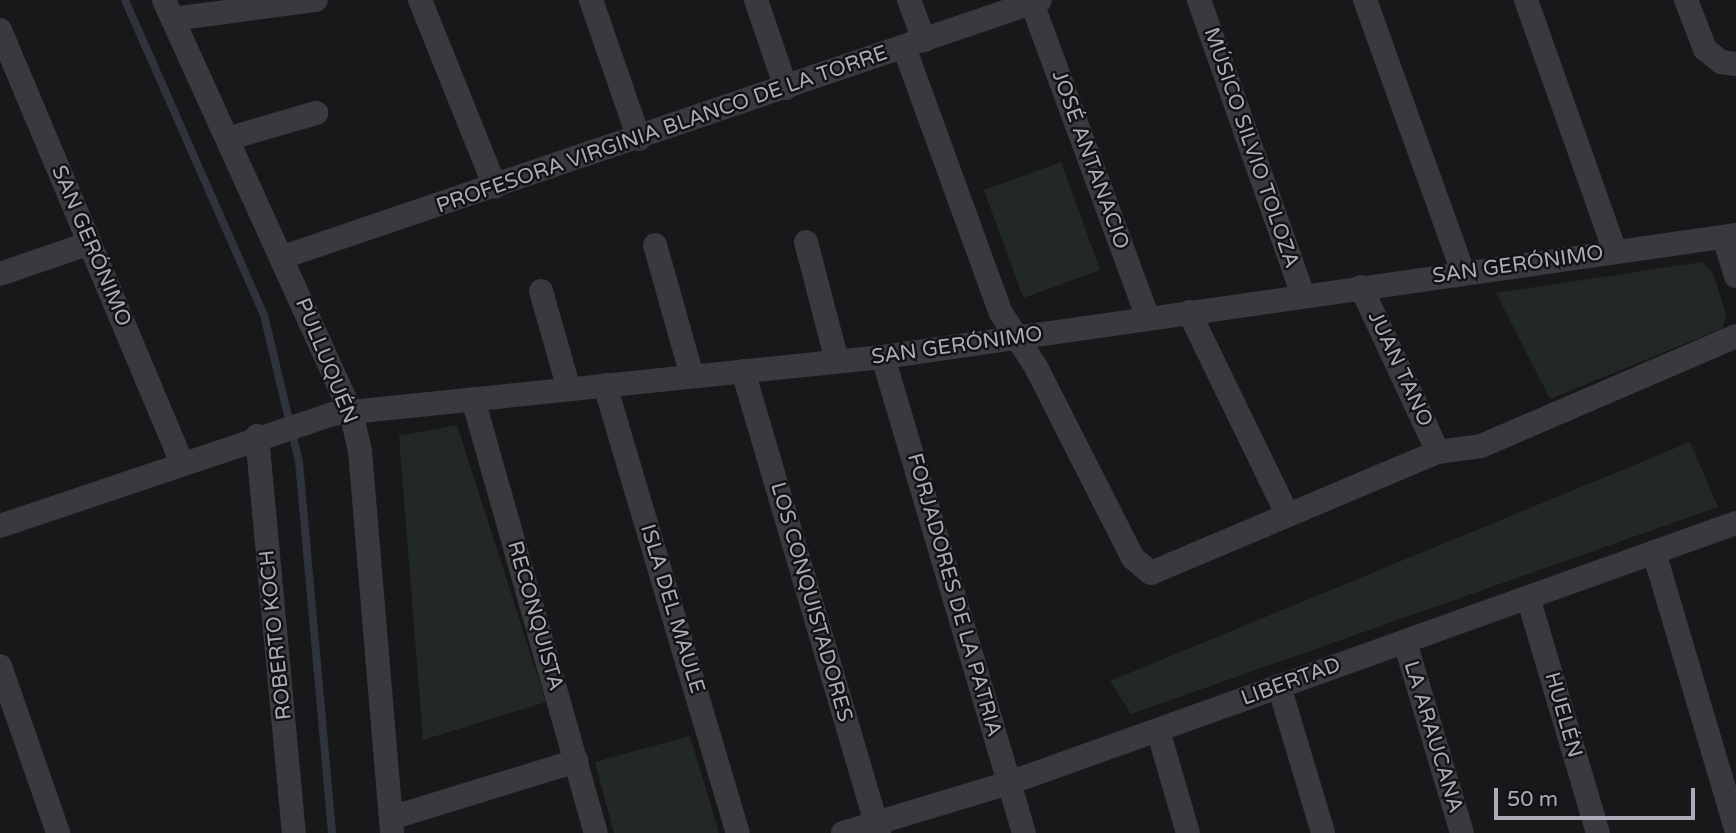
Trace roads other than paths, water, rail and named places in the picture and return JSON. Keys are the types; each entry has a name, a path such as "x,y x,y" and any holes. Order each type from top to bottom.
{"street":[{"path":"168,9 316,0"},
{"path":"419,0 495,187"},
{"path":"591,0 639,139"},
{"path":"756,0 786,88"},
{"path":"909,0 914,44 1001,313 1145,570 1163,571 1287,514 1438,452 1481,446 1736,336"},
{"name":"MÚSICO SILVIO TOLOZA","path":"1199,0 1303,296"},
{"path":"1365,0 1463,272"},
{"path":"1526,0 1615,251"},
{"path":"1686,0 1705,48 1721,62 1736,64"},
{"name":"PROFESORA VIRGINIA BLANCO DE LA TORRE","path":"283,257 639,139 1036,1"},
{"name":"JOSÉ ANTANACIO","path":"1036,1 1148,318"},
{"name":"PULLUQUÉN","path":"168,9 230,138 351,412 360,451 392,825"},
{"name":"SAN GERÓNIMO","path":"0,30 182,462"},
{"path":"230,138 316,113"},
{"path":"1730,236 1736,276"},
{"name":"SAN GERÓNIMO","path":"0,526 306,421 351,412 883,357 1463,272 1730,236"},
{"path":"806,242 837,361"},
{"path":"0,274 90,243"},
{"path":"655,245 692,376"},
{"name":"JUAN TANO","path":"1361,287 1438,452"},
{"path":"541,291 569,389"},
{"path":"1189,312 1287,514"},
{"name":"FORJADORES DE LA PATRIA","path":"883,357 1024,833"},
{"name":"LOS CONQUISTADORES","path":"743,371 877,828"},
{"name":"ISLA DEL MAULE","path":"605,385 738,833"},
{"name":"RECONQUISTA","path":"473,399 596,833"},
{"name":"ROBERTO KOCH","path":"264,435 294,833"},
{"name":"LIBERTAD","path":"843,833 877,828 1009,783 1736,523"},
{"path":"1654,552 1736,829"},
{"name":"HUELÉN","path":"1528,597 1598,833"},
{"name":"LA ARAUCANA","path":"1405,642 1462,833"},
{"path":"0,666 58,833"},
{"path":"1279,687 1323,833"},
{"path":"1158,730 1188,833"},
{"path":"392,825 576,761"}],"waterway":[{"path":"125,0 264,315 299,462 332,833"}]}
